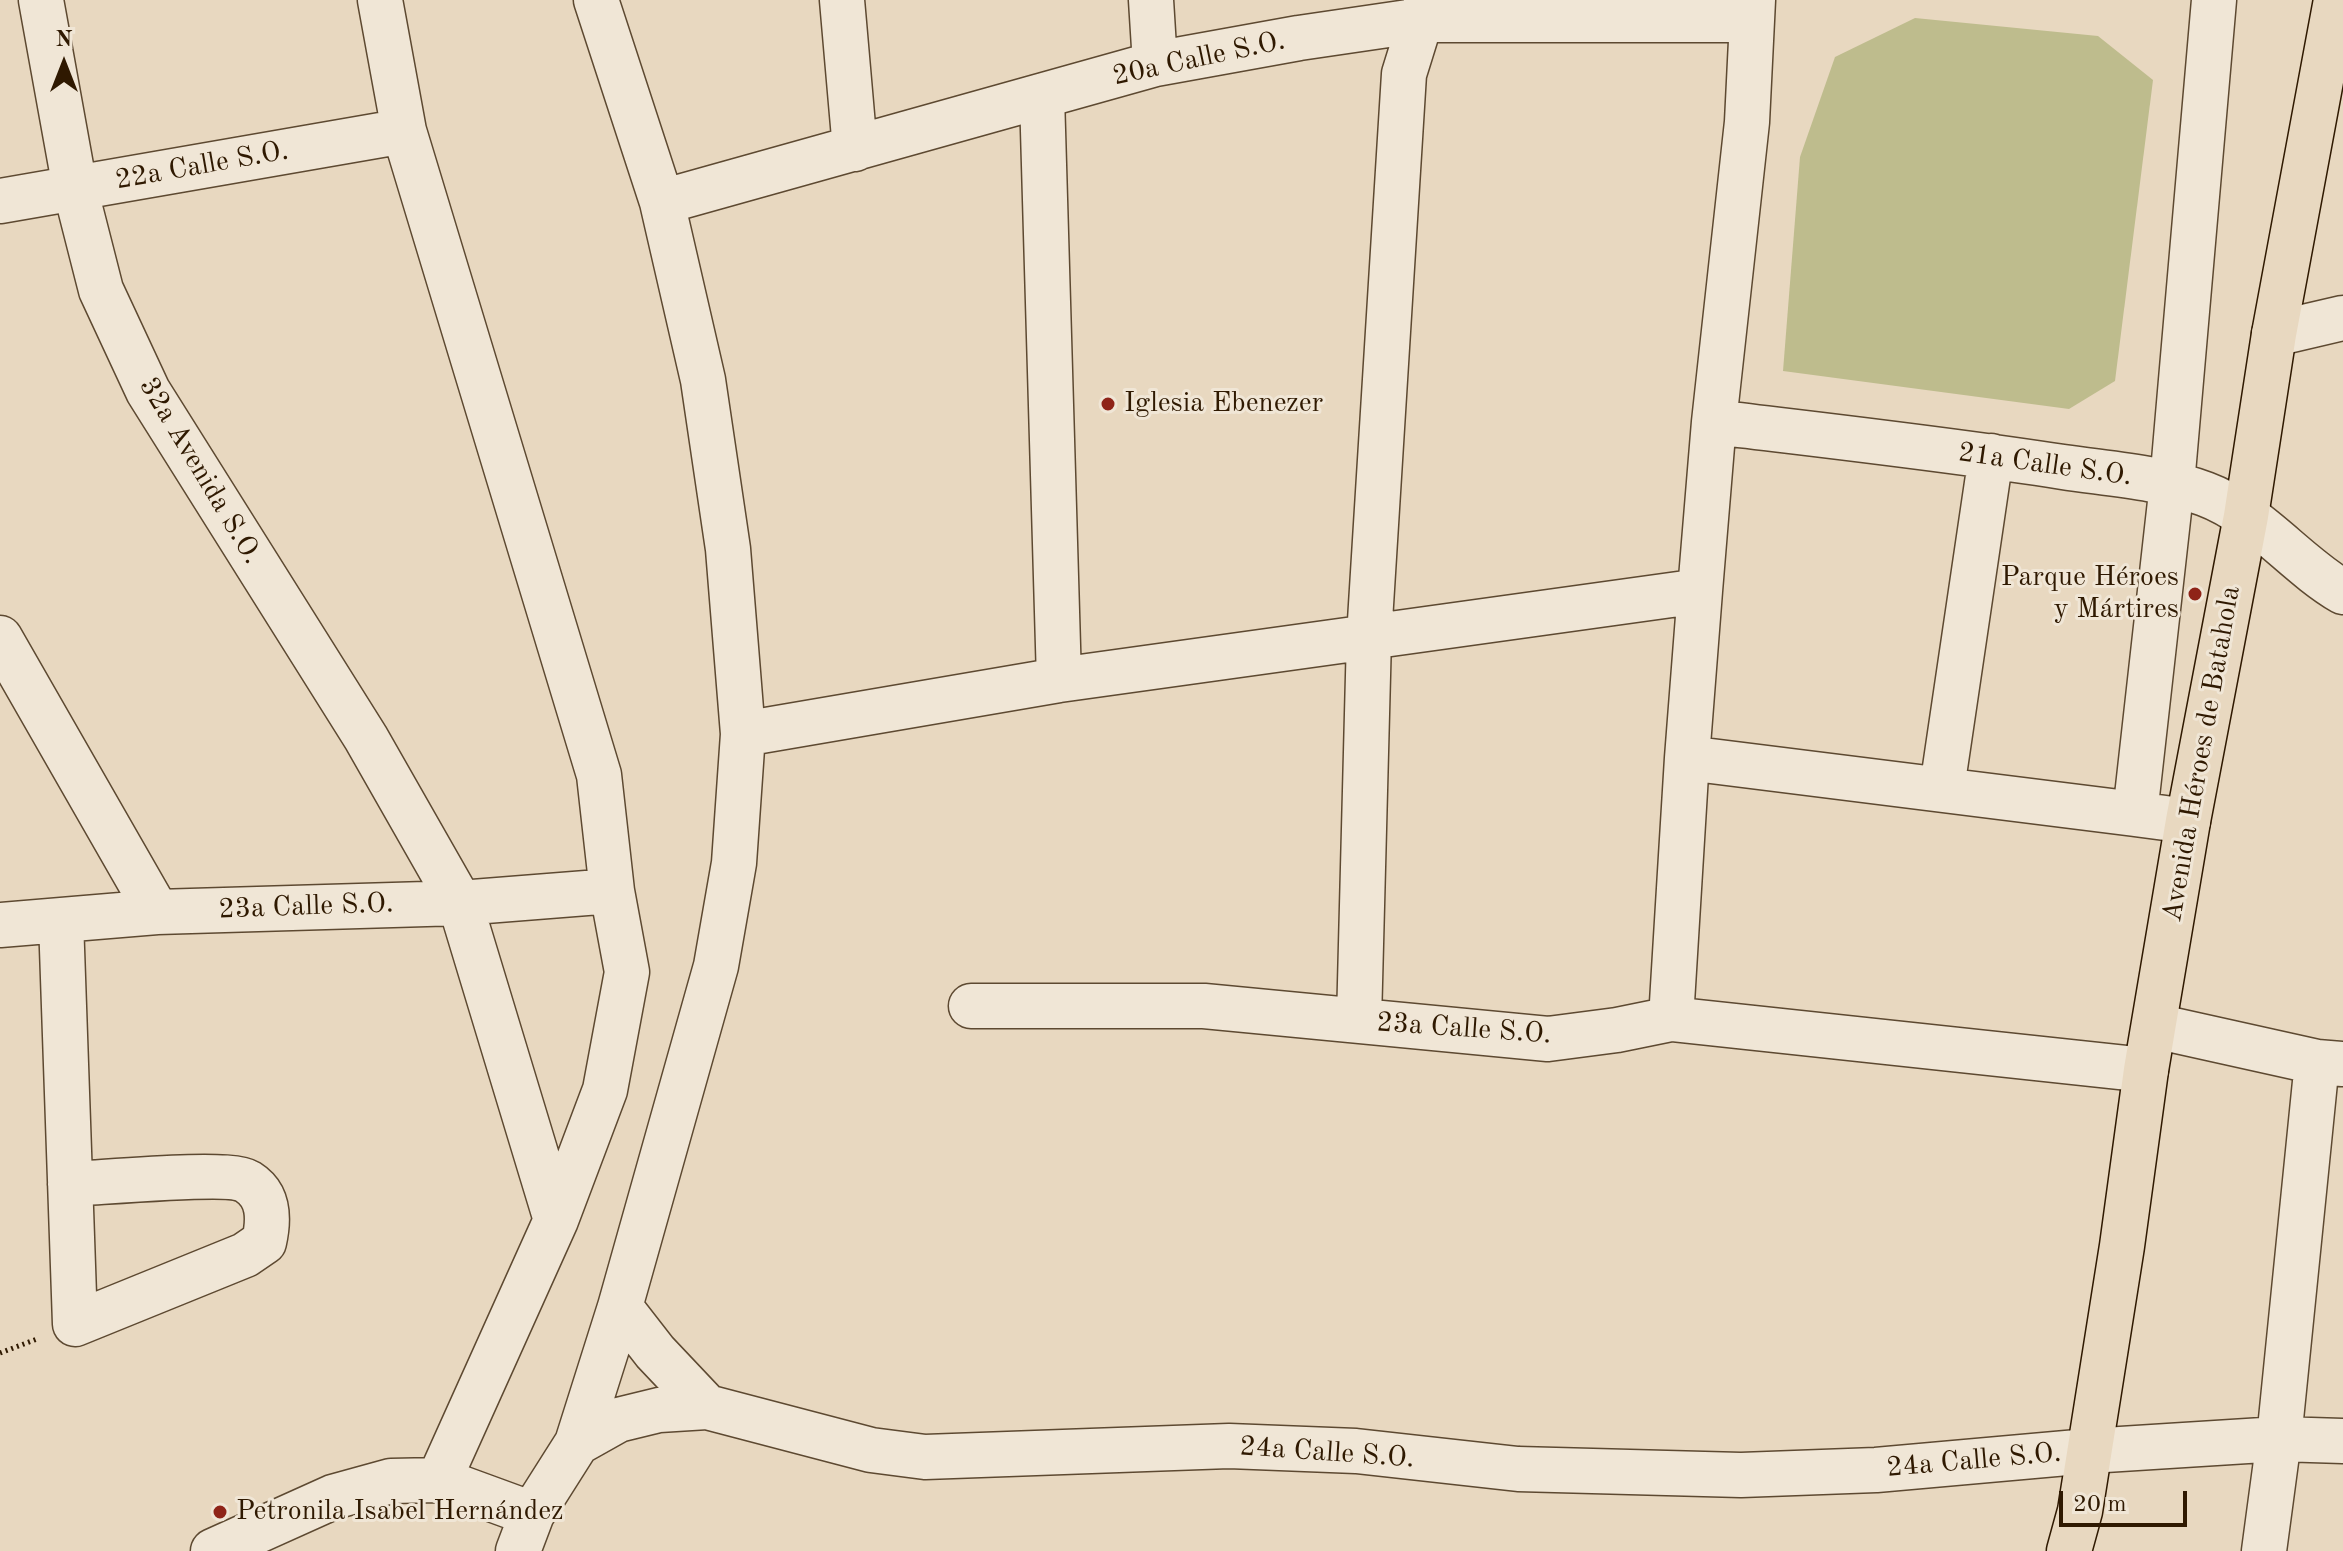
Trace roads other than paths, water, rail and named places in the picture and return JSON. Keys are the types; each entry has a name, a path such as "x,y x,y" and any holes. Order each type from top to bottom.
{"main road":[{"name":"Avenida Héroes de Batahola","path":"2078,1538 2146,1070 2188,821 2246,516 2274,334 2336,0"}],"street":[{"name":"32a Avenida S.O.","path":"41,0 75,188 101,290 148,391 366,738 460,903 556,1220"},
{"path":"380,0 404,131 599,775 612,891 627,972 605,1090 556,1220 439,1480"},
{"path":"213,1551 333,1497 391,1481 439,1480 525,1533 577,1443 620,1307 716,966 734,863 743,734 728,549 703,380 662,202 596,0"},
{"path":"842,0 855,149"},
{"path":"1151,0 1155,64"},
{"path":"2135,814 2172,484 2214,0"},
{"path":"1359,1021 1369,637 1404,74 1425,10"},
{"name":"20a Calle S.O.","path":"662,202 1155,64 1299,38 1425,10 1752,10"},
{"path":"1671,1019 1700,591 1714,422 1747,122 1752,10"},
{"path":"1042,96 1059,680"},
{"name":"22a Calle S.O.","path":"0,201 404,131"},
{"path":"2274,334 2343,318"},
{"name":"21a Calle S.O.","path":"1714,422 1991,456 2172,484 2208,495 2246,516 2316,576 2343,592"},
{"path":"1942,788 1991,456"},
{"path":"743,734 1059,680 1700,591"},
{"path":"4,652 157,912"},
{"path":"1687,758 2188,821"},
{"name":"23a Calle S.O.","path":"0,925 157,912 460,903 612,891"},
{"path":"61,920 70,1184 75,1324 245,1255 264,1242 269,1220 263,1196 247,1181 221,1177 70,1184"},
{"name":"23a Calle S.O.","path":"971,1006 1204,1006 1548,1039 1671,1019 2146,1070"},
{"path":"2155,1026 2330,1063 2264,1551"},
{"path":"620,1307 655,1352 707,1407"},
{"name":"24a Calle S.O.","path":"577,1443 618,1420 659,1410 707,1407 871,1450 925,1457 1229,1446 1356,1451 1518,1469 1741,1475 1967,1463 2089,1451 2279,1439 2343,1441"}],"place":[{"name":"Iglesia Ebenezer","path":"1108,404"},
{"name":"Parque Héroes y Mártires","path":"2195,594"},
{"name":"Petronila Isabel Hernández","path":"220,1512"}]}
